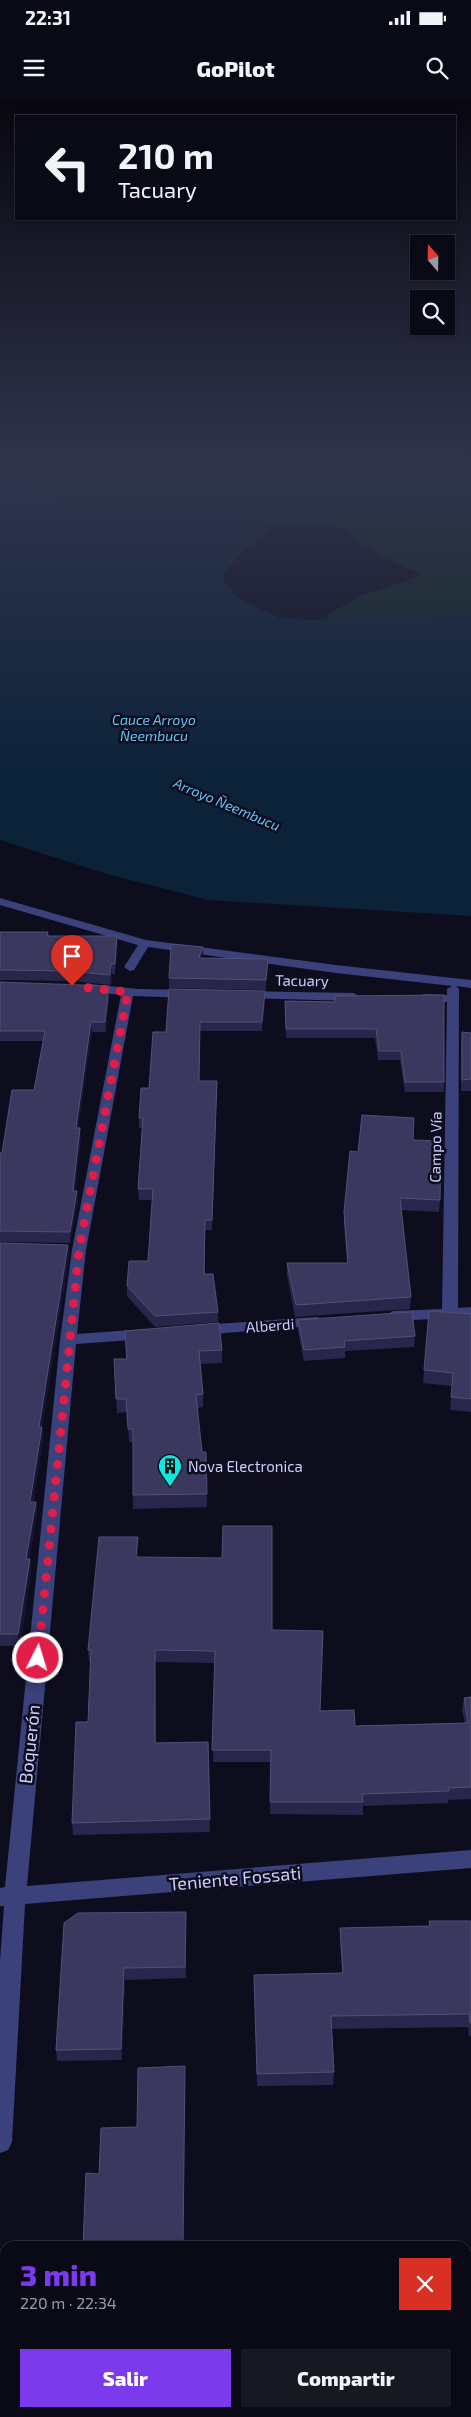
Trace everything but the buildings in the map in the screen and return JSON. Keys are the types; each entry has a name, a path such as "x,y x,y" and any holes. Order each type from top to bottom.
{"street":[{"path":"0,901 145,943 336,969 471,984"},
{"path":"130,967 145,943"},
{"name":"Campo Vía","path":"450,1312 453,982"},
{"path":"82,987 128,992 207,994"},
{"name":"Boquerón","path":"0,2142 7,1896 68,1340 79,1250 128,992"},
{"name":"Tacuary","path":"226,994 364,997"},
{"path":"414,998 453,999"},
{"path":"59,1249 79,1250"},
{"path":"381,1317 471,1312"},
{"name":"Alberdi","path":"186,1331 332,1321"},
{"path":"68,1340 156,1333"},
{"name":"Teniente Fossati","path":"7,1896 471,1859"}],"green space":[{"path":"416,576 471,576 471,626 327,625 328,614 361,596"}],"water":[{"name":"Cauce Arroyo Ñeembucu","path":"0,576 223,576 236,597 279,618 331,621 428,618 471,613 471,916 208,900 107,874 0,840"}],"place":[{"name":"Nova Electronica","path":"170,1487"}],"route":[{"path":"38,1658 68,1340 79,1250 128,992 72,986"}],"water label":[{"name":"Arroyo Ñeembucu","path":"227,804"}]}
